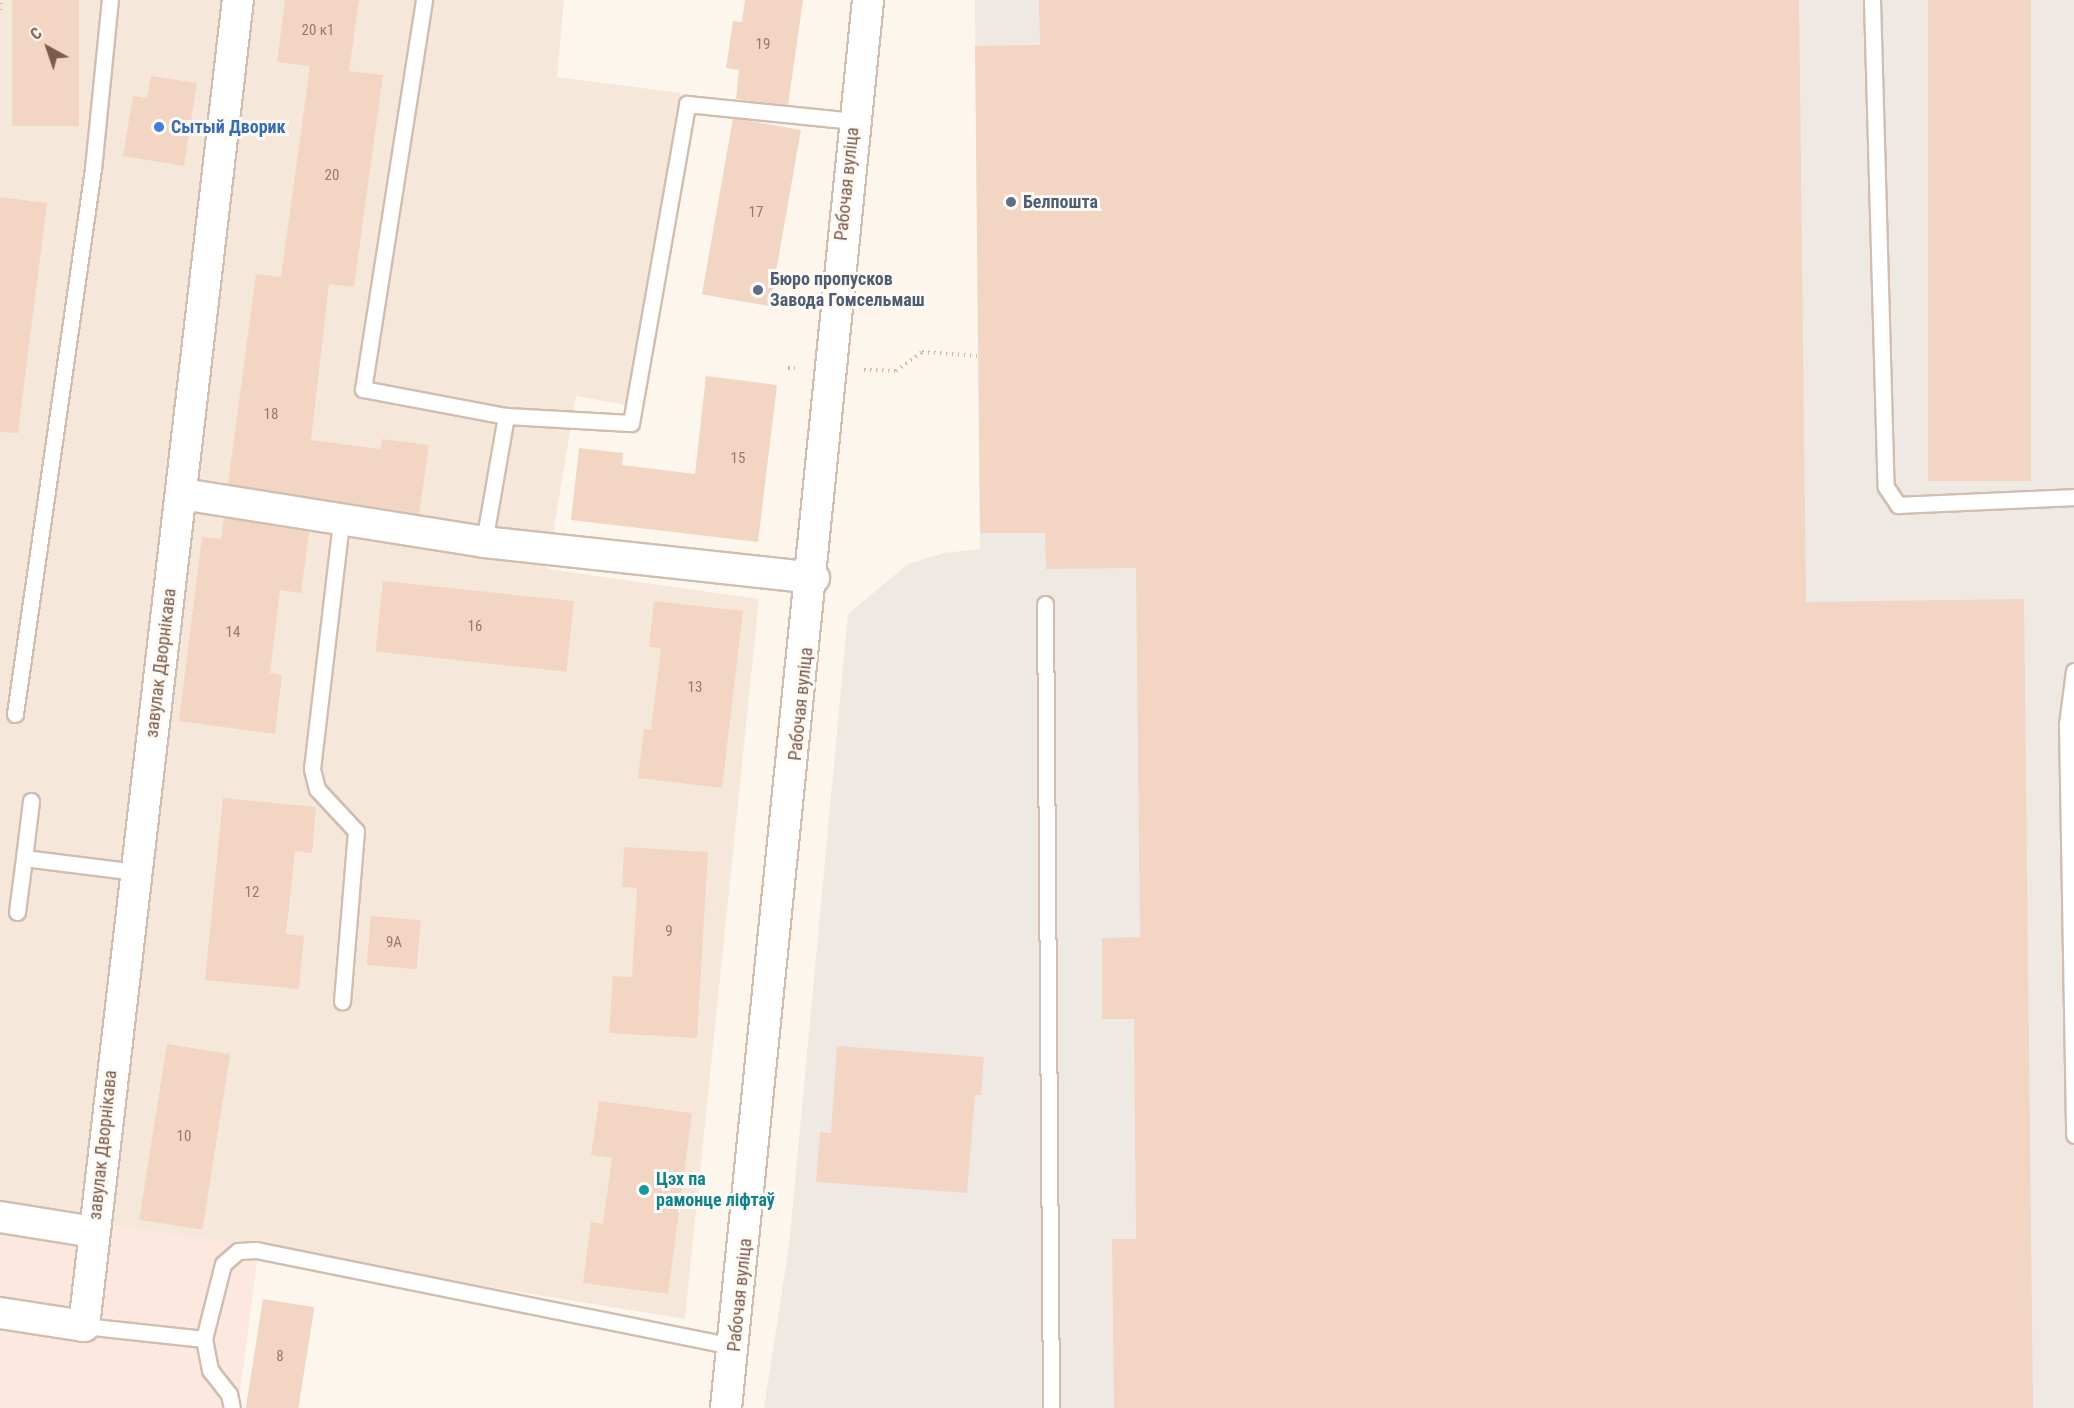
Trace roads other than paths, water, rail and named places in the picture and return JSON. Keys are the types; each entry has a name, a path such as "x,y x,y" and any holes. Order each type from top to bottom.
{"street":[{"name":"завулак Дворнікава","path":"84,1326 238,0"},
{"name":"Рабочая вуліца","path":"726,1408 735,1347 814,578 828,368 868,0"},
{"path":"182,494 341,522 484,542 814,578"},
{"path":"0,1217 94,1232"},
{"path":"0,1312 84,1326"}],"lane":[{"path":"15,714 93,169 110,0"},
{"path":"424,0 363,389 506,416 631,423 687,104 854,121"},
{"path":"1872,0 1886,487 1898,505 2074,497"},
{"path":"484,542 506,416"},
{"path":"341,522 312,769 317,789 356,831 342,1001"},
{"path":"1045,604 1051,1408"},
{"path":"2074,671 2067,724 2074,1135"},
{"path":"17,912 31,801"},
{"path":"24,858 136,872"},
{"path":"232,1408 229,1394 210,1370 204,1339 228,1257 256,1250 735,1347"},
{"path":"84,1326 204,1339"}],"place":[{"name":"Сытый Дворик","path":"159,127"},
{"name":"Белпошта","path":"1011,202"},
{"name":"Бюро пропусков Завода Гомсельмаш","path":"758,290"},
{"name":"Цэх па рамонце ліфтаў","path":"644,1190"}]}
